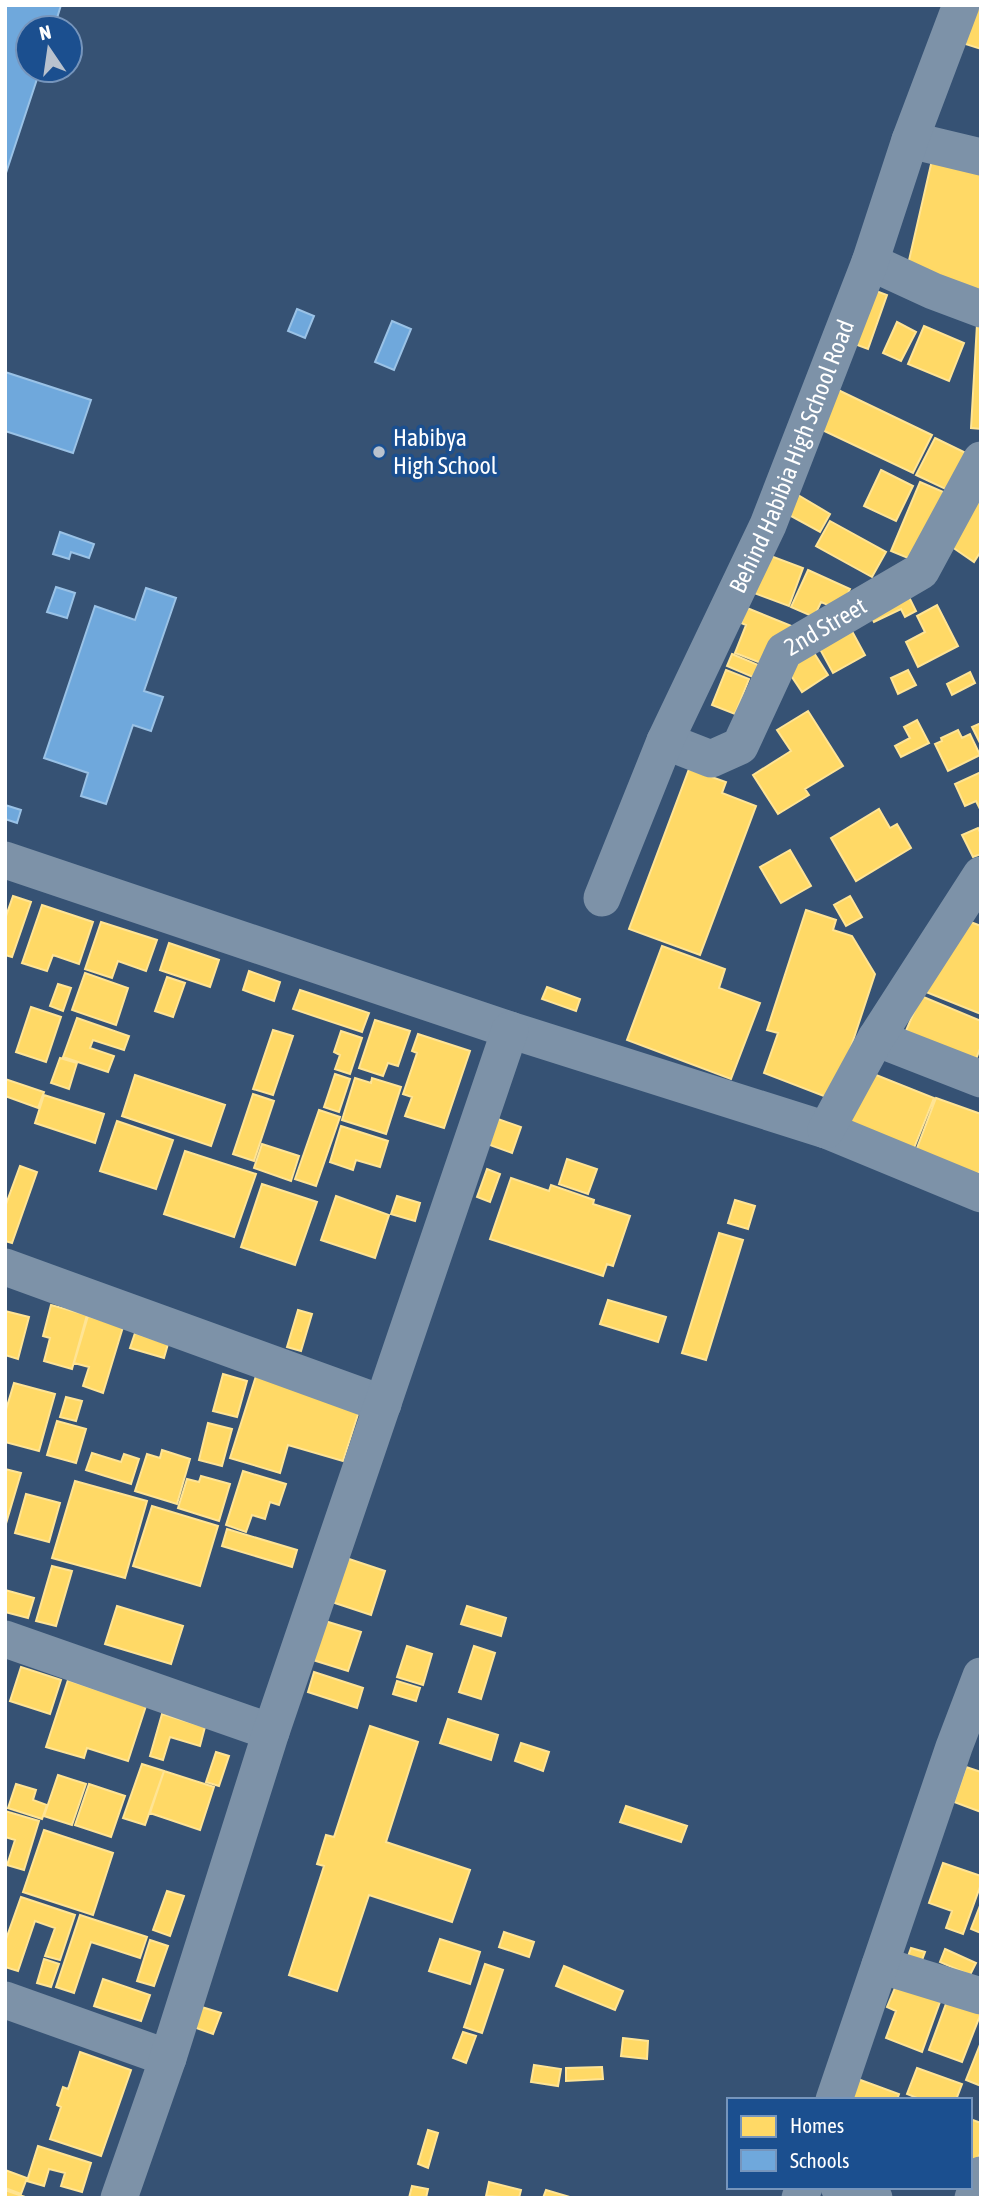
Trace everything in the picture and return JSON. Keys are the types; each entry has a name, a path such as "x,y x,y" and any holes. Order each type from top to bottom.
{"street":[{"name":"Behind Habibia High School Road","path":"602,898 665,741 768,525 870,262 910,140 961,5"},
{"path":"910,140 981,157"},
{"path":"870,262 933,291 981,309"},
{"name":"2nd Street","path":"665,741 711,759 740,747 784,651 921,571 981,460"},
{"path":"5,860 510,1030 825,1130 981,1194"},
{"path":"825,1130 876,1038 976,887"},
{"path":"119,2198 168,2058 271,1732 510,1030"},
{"path":"876,1038 981,1079"},
{"path":"5,1267 383,1404"},
{"path":"5,1639 271,1732"},
{"path":"835,2098 880,1965 967,1751 981,1676"},
{"path":"880,1965 981,1996"},
{"path":"5,2000 168,2058"},
{"path":"972,2198 981,2175"},
{"path":"845,2189 874,2198"}],"building: Homes":[{"path":"977,5 981,6 981,49 959,42"},
{"path":"932,160 981,171 981,295 907,269"},
{"path":"868,288 887,295 868,349 849,342"},
{"path":"897,322 916,332 901,361 883,353"},
{"path":"977,324 981,324 981,429 971,428"},
{"path":"924,326 964,343 949,381 908,364"},
{"path":"836,389 932,435 913,473 818,428"},
{"path":"935,438 970,455 952,492 916,475"},
{"path":"881,470 913,486 896,521 864,506"},
{"path":"981,481 981,551 974,562 952,547"},
{"path":"920,482 948,494 920,563 891,551"},
{"path":"793,492 830,514 820,532 782,511"},
{"path":"830,521 886,552 872,577 816,546"},
{"path":"768,555 803,568 789,606 754,593"},
{"path":"808,570 850,589 840,610 821,602 814,617 791,607"},
{"path":"905,589 916,611 905,617 901,609 874,622 867,608"},
{"path":"937,605 958,646 918,667 906,642 925,632 917,616"},
{"path":"747,608 794,627 774,668 735,653 746,625 741,623"},
{"path":"847,622 865,655 833,673 815,640"},
{"path":"809,645 828,675 802,692 782,662"},
{"path":"732,654 770,670 765,682 727,666"},
{"path":"726,670 749,679 735,714 712,705"},
{"path":"908,670 916,685 898,694 891,678"},
{"path":"970,672 975,683 952,695 947,684"},
{"path":"808,711 843,766 805,789 809,795 778,814 753,775 791,751 777,730"},
{"path":"917,720 929,743 901,757 895,746 910,738 904,727"},
{"path":"981,723 981,745 972,727"},
{"path":"958,730 962,738 970,734 980,755 948,771 935,744"},
{"path":"689,769 726,782 722,793 756,806 700,955 629,929"},
{"path":"981,772 981,811 976,801 965,806 955,784"},
{"path":"879,809 890,828 897,824 911,848 856,881 831,838"},
{"path":"978,828 981,834 981,854 973,857 962,835"},
{"path":"790,850 811,886 781,903 760,867"},
{"path":"13,896 31,902 12,957 5,955 5,919"},
{"path":"850,896 862,917 846,926 834,905"},
{"path":"42,905 93,922 79,964 53,955 47,971 22,963"},
{"path":"806,910 836,920 833,930 852,936 875,974 850,1050 829,1098 764,1073 778,1033 767,1030"},
{"path":"960,918 981,926 981,1014 921,990"},
{"path":"101,922 157,940 146,971 118,961 112,978 85,969"},
{"path":"169,943 219,960 210,987 160,970"},
{"path":"662,946 725,969 719,988 760,1003 731,1079 627,1040"},
{"path":"249,971 280,982 274,1001 243,990"},
{"path":"85,973 128,988 116,1025 72,1010"},
{"path":"167,977 185,983 173,1017 155,1011"},
{"path":"58,984 71,988 63,1011 50,1006"},
{"path":"547,987 580,999 576,1011 542,999"},
{"path":"300,990 369,1013 362,1032 293,1009"},
{"path":"921,996 981,1021 981,1046 975,1062 905,1033"},
{"path":"31,1007 61,1017 46,1062 16,1052"},
{"path":"77,1018 129,1036 124,1050 93,1040 90,1048 114,1056 108,1072 63,1057"},
{"path":"375,1020 410,1031 398,1066 388,1063 383,1076 359,1068"},
{"path":"273,1030 293,1036 273,1095 253,1089"},
{"path":"341,1031 362,1038 350,1074 335,1069 340,1055 334,1052"},
{"path":"418,1034 470,1051 444,1128 405,1116 412,1097 403,1094 417,1053 412,1051"},
{"path":"60,1058 77,1063 69,1089 51,1083"},
{"path":"866,1071 934,1098 912,1153 844,1127"},
{"path":"335,1074 350,1079 339,1112 324,1107"},
{"path":"135,1075 225,1105 211,1146 122,1116"},
{"path":"355,1078 371,1083 372,1078 401,1087 386,1134 342,1120"},
{"path":"5,1079 44,1092 38,1108 5,1096"},
{"path":"253,1094 274,1101 254,1161 233,1154"},
{"path":"44,1095 104,1114 95,1143 35,1123"},
{"path":"936,1098 981,1114 981,1168 976,1179 914,1156"},
{"path":"319,1110 340,1117 316,1186 295,1179"},
{"path":"495,1118 521,1127 512,1153 487,1144"},
{"path":"117,1121 173,1140 156,1189 100,1171"},
{"path":"341,1126 388,1141 380,1167 356,1160 353,1170 330,1162"},
{"path":"262,1144 299,1156 291,1181 254,1168"},
{"path":"185,1151 256,1174 234,1237 164,1214"},
{"path":"567,1159 597,1169 588,1194 559,1184"},
{"path":"20,1166 37,1172 12,1243 5,1241 5,1207"},
{"path":"487,1169 500,1174 490,1202 477,1197"},
{"path":"511,1178 549,1191 551,1185 594,1200 593,1204 630,1216 613,1266 607,1264 603,1276 490,1239"},
{"path":"262,1184 317,1202 295,1265 241,1247"},
{"path":"336,1196 389,1215 375,1258 321,1240"},
{"path":"397,1196 420,1203 415,1221 391,1214"},
{"path":"735,1200 755,1206 748,1229 728,1223"},
{"path":"719,1233 743,1240 706,1360 682,1353"},
{"path":"608,1300 666,1317 658,1342 600,1324"},
{"path":"51,1305 87,1315 72,1369 44,1361 50,1338 43,1336"},
{"path":"298,1310 312,1314 301,1351 287,1347"},
{"path":"5,1311 29,1317 18,1359 5,1355"},
{"path":"88,1316 123,1327 103,1393 83,1386 89,1367 74,1363"},
{"path":"135,1333 168,1344 164,1358 130,1348"},
{"path":"223,1374 247,1381 237,1417 213,1411"},
{"path":"256,1376 360,1408 343,1461 288,1445 280,1473 230,1458"},
{"path":"14,1383 55,1394 39,1451 5,1442 5,1413"},
{"path":"66,1397 82,1401 76,1421 60,1417"},
{"path":"57,1421 86,1429 76,1463 47,1455"},
{"path":"208,1423 232,1429 222,1466 199,1460"},
{"path":"162,1450 190,1459 177,1504 135,1491 147,1454 160,1458"},
{"path":"92,1453 121,1462 124,1454 139,1459 131,1484 86,1470"},
{"path":"5,1469 21,1473 5,1527"},
{"path":"243,1471 286,1484 279,1505 270,1502 265,1519 252,1515 246,1532 226,1525"},
{"path":"201,1476 230,1484 219,1521 178,1508 187,1479 199,1482"},
{"path":"75,1481 147,1501 125,1578 52,1558"},
{"path":"26,1494 60,1503 49,1542 15,1533"},
{"path":"152,1506 218,1526 200,1586 133,1566"},
{"path":"227,1529 297,1550 292,1567 222,1546"},
{"path":"346,1558 385,1571 371,1615 332,1602"},
{"path":"52,1566 72,1571 56,1626 36,1621"},
{"path":"5,1590 34,1598 28,1618 5,1612"},
{"path":"117,1606 183,1626 171,1664 105,1644"},
{"path":"467,1606 506,1618 501,1636 461,1624"},
{"path":"325,1621 361,1632 348,1671 313,1660"},
{"path":"407,1646 432,1654 423,1685 397,1677"},
{"path":"474,1646 495,1653 481,1699 459,1692"},
{"path":"21,1667 61,1680 50,1714 10,1701"},
{"path":"314,1672 363,1688 357,1708 308,1692"},
{"path":"68,1680 146,1706 128,1761 87,1748 84,1758 46,1747"},
{"path":"397,1681 420,1688 416,1701 393,1694"},
{"path":"162,1714 205,1727 200,1746 170,1737 163,1760 150,1756"},
{"path":"448,1719 498,1735 491,1760 440,1743"},
{"path":"370,1726 418,1742 386,1842 470,1870 452,1922 369,1895 337,1991 289,1975 324,1866 317,1864 326,1835 334,1837"},
{"path":"521,1743 549,1752 543,1771 515,1761"},
{"path":"216,1752 229,1756 219,1786 206,1782"},
{"path":"142,1764 164,1771 145,1825 123,1818"},
{"path":"966,1767 981,1772 981,1812 954,1802"},
{"path":"164,1771 214,1787 200,1830 150,1813"},
{"path":"58,1775 86,1784 72,1825 44,1816"},
{"path":"16,1784 36,1790 33,1800 47,1805 42,1819 8,1808"},
{"path":"89,1784 125,1796 111,1837 75,1825"},
{"path":"626,1806 687,1826 681,1842 620,1822"},
{"path":"5,1811 39,1821 24,1870 7,1865 15,1840 5,1837"},
{"path":"44,1830 113,1853 93,1915 23,1892"},
{"path":"943,1863 981,1876 981,1884 963,1934 946,1928 952,1911 929,1903"},
{"path":"167,1891 184,1896 170,1936 153,1930"},
{"path":"21,1897 75,1915 60,1960 45,1956 55,1928 35,1921 18,1971 5,1967 5,1942"},
{"path":"981,1903 981,1933 971,1929"},
{"path":"80,1915 147,1937 140,1958 91,1942 74,1993 56,1987"},
{"path":"504,1932 534,1942 529,1957 499,1947"},
{"path":"440,1939 480,1952 470,1984 429,1971"},
{"path":"150,1940 168,1946 154,1986 137,1981"},
{"path":"911,1948 925,1952 921,1963 907,1959"},
{"path":"945,1949 976,1963 970,1975 940,1962"},
{"path":"44,1959 59,1964 51,1987 37,1983"},
{"path":"485,1964 503,1970 482,2033 464,2027"},
{"path":"564,1966 623,1991 615,2010 556,1986"},
{"path":"103,1979 150,1995 141,2021 94,2006"},
{"path":"897,1983 941,1999 922,2052 886,2038 896,2011 887,2007"},
{"path":"947,2001 981,2013 962,2062 929,2050"},
{"path":"192,2004 221,2013 213,2034 185,2024"},
{"path":"463,2032 476,2036 466,2063 453,2058"},
{"path":"623,2038 648,2041 647,2059 621,2056"},
{"path":"981,2042 981,2086 966,2080"},
{"path":"80,2052 131,2070 101,2156 50,2139 61,2107 57,2105 63,2087 68,2089"},
{"path":"534,2065 561,2069 558,2086 531,2082"},
{"path":"602,2067 603,2079 566,2081 566,2068"},
{"path":"917,2068 962,2084 957,2098 917,2098 907,2094"},
{"path":"855,2078 899,2094 898,2098 848,2097"},
{"path":"972,2120 981,2123 981,2151 972,2173"},
{"path":"428,2130 438,2133 428,2168 418,2164"},
{"path":"38,2146 91,2163 82,2192 61,2186 65,2173 49,2169 44,2186 27,2181"},
{"path":"5,2170 27,2178 21,2194 5,2188"},
{"path":"489,2182 521,2190 519,2198 486,2196"},
{"path":"412,2186 428,2189 426,2198 409,2198"},
{"path":"5,2190 25,2197 5,2198"},
{"path":"546,2190 573,2198 543,2198"}],"building: Schools":[{"path":"5,5 61,5 58,14 14,14 14,84 35,84 5,176"},
{"path":"297,309 314,316 305,338 288,331"},
{"path":"392,321 411,329 394,370 375,362"},
{"path":"5,372 91,400 73,453 5,431"},
{"path":"60,532 94,544 89,558 71,552 69,559 53,554"},
{"path":"56,587 75,593 67,618 47,612"},
{"path":"146,588 176,598 144,691 163,697 151,731 133,725 106,804 81,796 88,773 44,758 95,606 135,620"},
{"path":"5,805 21,810 17,823 5,819"}],"place":[{"name":"Habibya High School","path":"379,452"}]}
